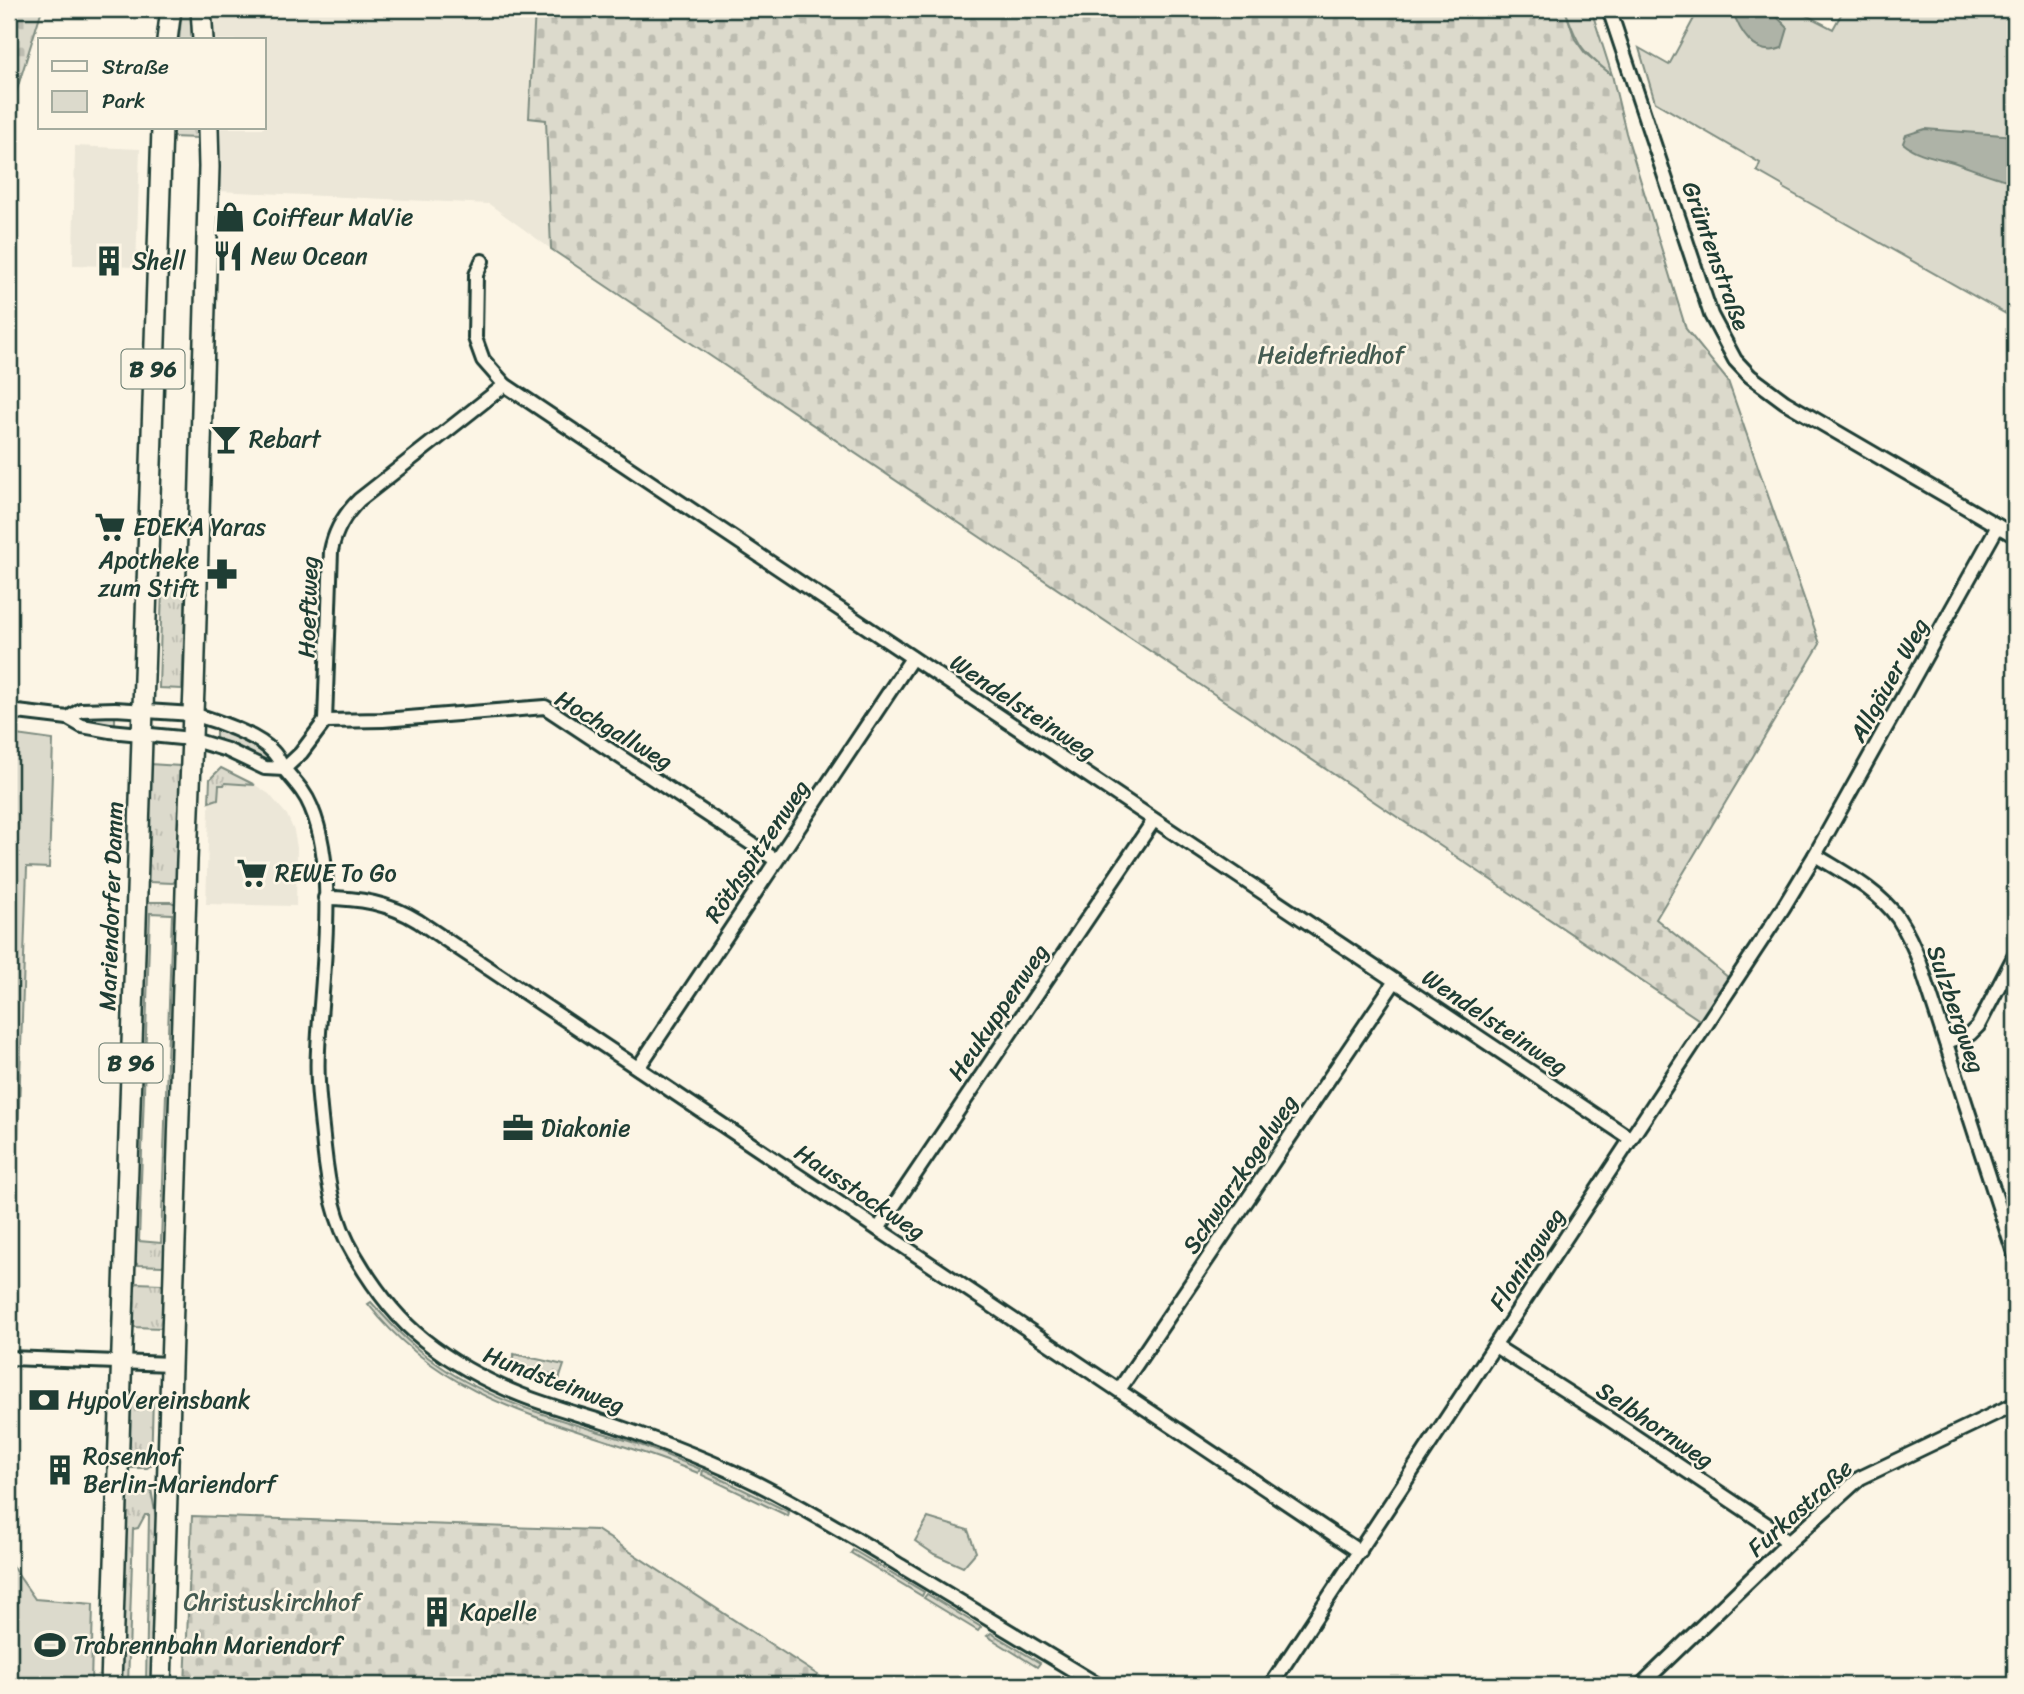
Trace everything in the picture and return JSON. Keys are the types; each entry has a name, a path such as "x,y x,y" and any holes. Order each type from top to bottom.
{"main road":[{"path":"167,38 171,9"},
{"path":"201,9 203,38"},
{"name":"Mariendorfer Damm","path":"111,1685 162,130"},
{"name":"B 96","path":"161,1685 193,714 208,130"}],"street":[{"name":"Grüntenstraße","path":"1609,9 1711,315 1735,360 1758,383 1785,402 2015,536"},
{"name":"Wendelsteinweg","path":"481,261 476,275 475,338 483,360 505,385 1631,1139"},
{"name":"Hoeftweg","path":"325,721 331,551 337,529 359,500 505,385"},
{"name":"Allgäuer Weg","path":"1815,855 1998,526"},
{"name":"Röthspitzenweg","path":"638,1068 912,658"},
{"name":"Hochgallweg","path":"325,721 383,720 545,707 776,860"},
{"name":"Hundsteinweg","path":"68,718 81,710 142,710 193,714 237,730 274,752 310,804 317,823 326,898 318,1091 328,1187 351,1250 383,1299 421,1338 468,1370 521,1395 626,1430 717,1465 759,1485 847,1533 1098,1685"},
{"path":"9,711 68,718 82,726 191,739 227,750 265,768 284,769 301,753 325,721"},
{"name":"Heukuppenweg","path":"878,1228 1154,820"},
{"name":"Sulzbergweg","path":"1815,855 1867,887 1896,916 1905,930 1920,963 2015,1256"},
{"name":"Floningweg","path":"1270,1685 1783,908 1815,855"},
{"name":"Hausstockweg","path":"326,898 376,902 408,914 1360,1552"},
{"path":"1946,1042 1970,1034 1978,1026 2015,955"},
{"name":"Schwarzkogelweg","path":"1119,1391 1395,981"},
{"name":"Selbhornweg","path":"1495,1346 1762,1521 1788,1543"},
{"path":"9,1358 171,1364"},
{"name":"Furkastraße","path":"1641,1685 1788,1543 1860,1478 2015,1404"}],"shaded area":[{"path":"211,9 535,9 529,118 546,120 551,249 489,204 218,191 218,130 266,130 266,38 213,38"},
{"path":"1732,9 1769,9 1788,28 1782,48 1763,50 1756,46 1739,26"},
{"path":"1925,129 2015,136 2015,182 1921,153 1903,143 1906,135"},
{"path":"75,146 140,149 136,267 73,265"},
{"path":"221,768 269,794 287,815 297,848 296,906 206,904 210,779"}],"green space":[{"path":"9,9 42,9 9,115"},
{"path":"182,9 191,9 192,38 179,38"},
{"name":"Heidefriedhof","path":"535,9 1565,9 1575,39 1585,53 1612,75 1626,133 1686,329 1728,381 1820,644 1656,919 1729,978 1701,1021 551,249 546,120 529,118"},
{"path":"1565,9 1591,9 1612,75 1582,47"},
{"path":"1699,9 1794,9 1833,29 1844,9 2015,9 2015,319 1783,188 1757,171 1760,163 1655,102 1639,48 1669,65"},
{"path":"172,130 198,130 198,138 171,137"},
{"path":"165,583 182,584 186,588 182,689 159,688 162,587"},
{"path":"83,715 115,716 115,724 83,720"},
{"path":"216,730 236,737 267,754 267,759 216,738"},
{"path":"9,734 53,740 49,868 27,867 18,1138 9,1137"},
{"path":"149,764 180,766 176,880 173,883 149,882 146,879"},
{"path":"221,768 255,785 219,785 218,799 209,802 210,779"},
{"path":"146,902 171,902 176,904 165,1263 162,1266 138,1265 135,1262","holes":["150,913 172,914 161,1243 139,1241"]},
{"path":"137,1283 163,1286 162,1328 132,1327 133,1287"},
{"path":"371,1302 398,1332 452,1374 528,1409 651,1449 700,1469 698,1473 520,1411 479,1393 439,1370 402,1341 368,1304"},
{"path":"514,1354 564,1365 556,1389 509,1370"},
{"path":"130,1397 153,1398 151,1465 147,1468 130,1468 127,1463"},
{"path":"703,1470 789,1512 788,1516 702,1475"},
{"path":"130,1486 151,1489 157,1523 152,1685 146,1685 149,1515 145,1515 138,1528 133,1529 128,1685 121,1685 127,1488"},
{"name":"Christuskirchhof","path":"192,1516 597,1530 833,1685 185,1685"},
{"path":"928,1518 968,1530 976,1552 963,1567 934,1554 915,1541"},
{"path":"853,1550 924,1592 922,1596 851,1553"},
{"name":"Trabrennbahn Mariendorf","path":"9,1562 35,1599 93,1604 91,1685 9,1685"},
{"path":"927,1594 981,1627 978,1631 924,1598"},
{"path":"991,1633 1040,1663 1037,1667 987,1636"}],"place":[{"name":"Coiffeur MaVie","path":"230,217"},
{"name":"New Ocean","path":"228,256"},
{"name":"Shell","path":"109,261"},
{"name":"Rebart","path":"226,439"},
{"name":"EDEKA Yaras","path":"110,527"},
{"name":"Apotheke zum Stift","path":"222,574"},
{"name":"REWE To Go","path":"252,873"},
{"name":"Diakonie","path":"518,1128"},
{"name":"HypoVereinsbank","path":"44,1400"},
{"name":"Rosenhof Berlin-Mariendorf","path":"60,1470"},
{"name":"Kapelle","path":"437,1612"},
{"name":"Trabrennbahn Mariendorf","path":"50,1645"}]}
